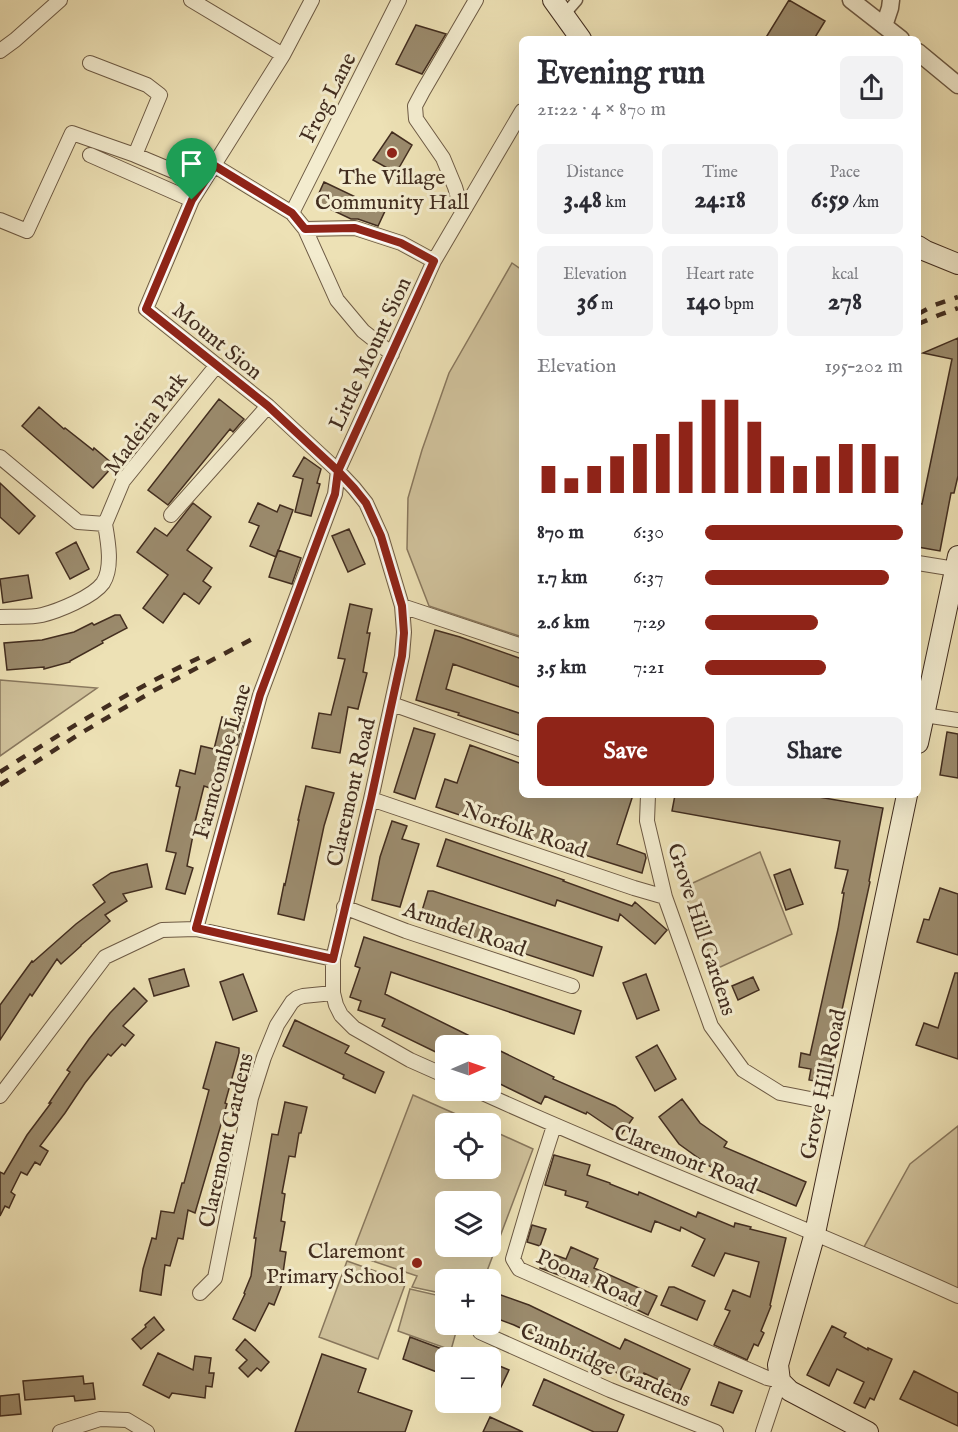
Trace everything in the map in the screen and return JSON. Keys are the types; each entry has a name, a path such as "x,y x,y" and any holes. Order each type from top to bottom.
{"main road":[{"path":"921,248 958,264"},
{"path":"921,729 924,715 924,682 952,605 956,563"},
{"name":"Grove Hill Road","path":"780,1381 778,1365 815,1233 861,1016 903,798"},
{"path":"780,1381 790,1391 868,1432"}],"street":[{"path":"0,51 60,0"},
{"path":"190,0 283,55"},
{"name":"Mount Sion","path":"312,0 283,55 192,200 146,309 268,406 338,471"},
{"name":"Frog Lane","path":"292,213 399,0"},
{"path":"462,211 443,158 416,119 415,106 476,0"},
{"path":"851,0 897,36"},
{"path":"884,26 891,8 891,0"},
{"path":"921,54 958,85"},
{"path":"90,63 147,85 160,95 135,155"},
{"name":"Little Mount Sion","path":"338,471 434,261 519,116"},
{"path":"0,220 27,231 72,134 135,155 202,183"},
{"path":"90,155 192,200"},
{"path":"215,166 292,213 305,229 337,300 363,331 392,354"},
{"path":"305,229 355,228 401,243 434,261"},
{"name":"Madeira Park","path":"105,524 123,482 217,365"},
{"path":"171,515 268,406"},
{"path":"0,457 78,522 105,524 109,547 108,570 103,583 92,592 72,604 41,615 0,617"},
{"name":"Claremont Road","path":"338,471 366,503 381,536 402,606 404,633 402,656 392,704 333,959 333,993 341,1015 354,1028 410,1060 435,1071"},
{"name":"Farmcombe Lane","path":"196,928 260,695 335,494 338,471"},
{"path":"921,563 956,563"},
{"path":"402,606 519,645"},
{"path":"392,704 519,749"},
{"path":"924,715 958,720"},
{"name":"Grove Hill Gardens","path":"648,798 647,821 665,897 711,1026 742,1070 780,1093 841,1105"},
{"name":"Norfolk Road","path":"371,799 665,897"},
{"name":"Arundel Road","path":"344,907 406,931 572,986"},
{"path":"0,1096 105,957 162,930 196,928 333,959"},
{"name":"Claremont Gardens","path":"200,1293 215,1278 251,1098 277,1025 297,998 333,993"},
{"name":"Claremont Road","path":"500,1101 554,1126 815,1233 958,1296"},
{"name":"Poona Road","path":"554,1126 513,1259 519,1269 767,1378 780,1381"},
{"name":"Cambridge Gardens","path":"487,1335 610,1390 716,1432"},
{"path":"763,1432 780,1381"},
{"path":"60,1432 100,1419 127,1420 147,1432"}],"shaded area":[{"path":"512,263 519,268 519,636 429,606 407,549 408,498 449,373"},
{"path":"0,680 97,688 0,756"},
{"path":"760,852 792,934 716,969 682,888"},
{"path":"413,1095 454,1113 435,1113 435,1179 501,1179 501,1135 533,1149 501,1234 501,1191 435,1191 435,1257 492,1257 488,1269 435,1269 435,1292 412,1287 417,1276 352,1254"},
{"path":"958,1126 958,1289 864,1247 910,1164"},
{"path":"347,1261 406,1282 378,1359 319,1337"},
{"path":"410,1289 435,1295 435,1335 455,1335 452,1347 443,1347 398,1331"}],"building":[{"path":"789,0 825,21 816,36 767,36"},
{"path":"416,25 446,34 422,74 396,64"},
{"path":"392,132 412,145 396,173 373,160"},
{"path":"324,182 385,211 378,226 351,219 315,202"},
{"path":"958,338 958,476 954,493 951,493 940,551 921,548 921,504 952,359 923,353"},
{"path":"219,399 244,419 233,432 230,429 168,505 148,490"},
{"path":"39,407 64,429 93,450 94,448 114,465 93,488 22,426"},
{"path":"304,457 321,469 317,483 320,484 311,516 295,512 303,479 293,476"},
{"path":"0,483 35,516 19,534 0,517"},
{"path":"193,503 211,517 187,550 212,568 203,581 211,587 199,604 184,593 163,623 143,608 168,575 137,552 155,528 167,536"},
{"path":"258,503 277,512 280,505 293,510 276,557 250,546 259,526 249,522"},
{"path":"349,529 365,564 348,572 332,536"},
{"path":"76,542 89,569 70,579 56,553"},
{"path":"278,550 301,558 292,584 269,577"},
{"path":"28,575 32,598 3,603 0,579"},
{"path":"350,604 372,609 363,672 367,673 358,709 348,707 340,753 312,748 319,713 331,715 345,659 338,658"},
{"path":"120,615 127,628 70,662 44,669 44,667 7,670 4,643 42,640 74,632"},
{"path":"435,630 519,658 519,687 453,664 446,689 519,713 519,735 416,700"},
{"path":"222,717 243,722 237,745 228,742 220,776 214,774 210,788 204,786 187,866 193,868 185,894 166,889 176,853 166,851 180,787 176,786 180,770 195,774 201,746 214,749"},
{"path":"414,728 435,734 415,799 394,792"},
{"path":"947,732 958,734 958,778 940,775"},
{"path":"470,745 519,763 519,798 632,798 617,844 645,854 642,873 566,849 566,851 436,807 445,779 457,783"},
{"path":"306,786 334,793 324,826 304,920 278,914"},
{"path":"674,798 825,798 883,808 870,882 826,1083 809,1080 811,1069 799,1067 801,1053 810,1055 838,929 844,893 842,893 848,870 835,868 840,841 672,811"},
{"path":"392,821 407,826 402,839 419,844 400,907 372,900 380,857"},
{"path":"446,839 632,906 635,902 667,930 655,944 620,914 618,921 557,900 555,906 437,866"},
{"path":"147,864 152,887 123,894 127,901 105,915 110,921 61,964 57,959 32,996 30,994 0,1040 0,1005 32,961 105,902 93,885 111,873"},
{"path":"790,869 803,904 786,910 774,875"},
{"path":"940,888 958,894 958,955 917,942 924,919 929,920"},
{"path":"428,891 602,947 593,976 434,924 436,919 421,914"},
{"path":"364,937 581,1011 574,1034 391,972 385,994 468,1035 435,1035 435,1052 382,1026 385,1019 358,1010 361,1001 350,997 360,968 355,966"},
{"path":"184,969 189,986 154,996 149,979"},
{"path":"955,973 958,973 958,1059 916,1045 924,1023 938,1028"},
{"path":"243,974 257,1011 233,1020 220,982"},
{"path":"646,974 659,1010 637,1019 623,983"},
{"path":"753,977 759,990 738,1000 732,986"},
{"path":"134,988 147,1001 123,1026 134,1035 125,1046 122,1044 111,1056 108,1054 85,1083 40,1146 48,1151 40,1165 35,1162 27,1175 21,1172 11,1192 15,1195 9,1208 5,1206 0,1216 0,1172 4,1174 27,1135 70,1072 67,1070 89,1039"},
{"path":"295,1020 349,1046 345,1053 384,1072 375,1093 343,1078 344,1075 283,1046"},
{"path":"216,1042 239,1048 239,1053 225,1103 227,1104 195,1213 188,1210 183,1239 178,1238 170,1266 165,1265 161,1295 140,1291 143,1269 152,1238 156,1239 161,1211 174,1213 182,1183 184,1183 209,1090 203,1088"},
{"path":"657,1045 676,1079 655,1091 636,1057"},
{"path":"501,1051 554,1077 553,1079 615,1106 633,1118 621,1135 587,1112 586,1114 545,1096 541,1104 501,1084"},
{"path":"682,1099 700,1123 727,1142 724,1147 806,1182 796,1206 722,1175 679,1144 659,1117"},
{"path":"285,1102 307,1107 295,1157 289,1156 282,1193 285,1194 281,1221 285,1222 280,1251 286,1252 281,1287 274,1305 269,1303 255,1331 233,1319 251,1276 256,1238 254,1238 272,1134 278,1135"},
{"path":"554,1155 590,1165 587,1175 638,1195 639,1192 696,1217 698,1212 734,1227 735,1223 786,1238 771,1306 761,1331 764,1333 758,1346 754,1344 747,1360 714,1345 730,1311 725,1309 733,1290 750,1297 759,1262 725,1253 714,1276 692,1266 705,1239 681,1227 680,1231 655,1221 651,1232 586,1207 588,1202 565,1195 566,1191 545,1185"},
{"path":"532,1225 546,1229 540,1246 527,1242"},
{"path":"571,1247 598,1259 594,1268 657,1296 648,1315 588,1286 540,1268 547,1252 566,1259"},
{"path":"669,1287 674,1287 705,1301 697,1320 661,1305"},
{"path":"501,1295 529,1305 620,1349 625,1339 690,1369 676,1400 665,1395 670,1385 644,1373 640,1384 611,1370 612,1368 501,1320"},
{"path":"154,1317 164,1330 141,1349 132,1339"},
{"path":"832,1326 846,1333 844,1337 868,1350 868,1348 892,1359 874,1400 870,1398 865,1408 854,1403 864,1382 837,1369 829,1386 807,1375"},
{"path":"410,1337 437,1347 435,1371 403,1359"},
{"path":"245,1339 269,1362 261,1371 257,1368 248,1377 239,1368 247,1360 236,1350"},
{"path":"158,1353 193,1370 195,1356 211,1358 209,1373 214,1373 212,1387 206,1386 205,1398 172,1393 169,1398 143,1385"},
{"path":"322,1354 366,1369 358,1392 412,1411 405,1432 295,1432"},
{"path":"501,1367 509,1370 501,1387"},
{"path":"914,1371 958,1393 958,1426 900,1399"},
{"path":"83,1376 84,1384 93,1383 95,1399 75,1401 74,1396 25,1400 23,1381"},
{"path":"544,1379 624,1415 617,1432 594,1432 533,1405"},
{"path":"719,1382 742,1391 733,1413 711,1405"},
{"path":"19,1394 21,1414 0,1416 0,1396"},
{"path":"490,1417 523,1432 483,1432"}],"railway":[{"path":"921,312 958,297"},
{"path":"921,323 958,308"},
{"path":"0,785 81,733 155,690 256,637"},
{"path":"0,772 125,696 203,656"}],"place":[{"name":"The Village Community Hall","path":"392,153"},
{"name":"Claremont Primary School","path":"417,1263"}],"route":[{"path":"192,200 146,309 268,406 338,471 354,488 366,503 381,536 402,606 404,633 402,656 333,959 196,928 260,695 335,494 338,471 434,261 401,243 355,228 305,229 292,213 215,166 192,200"}]}
